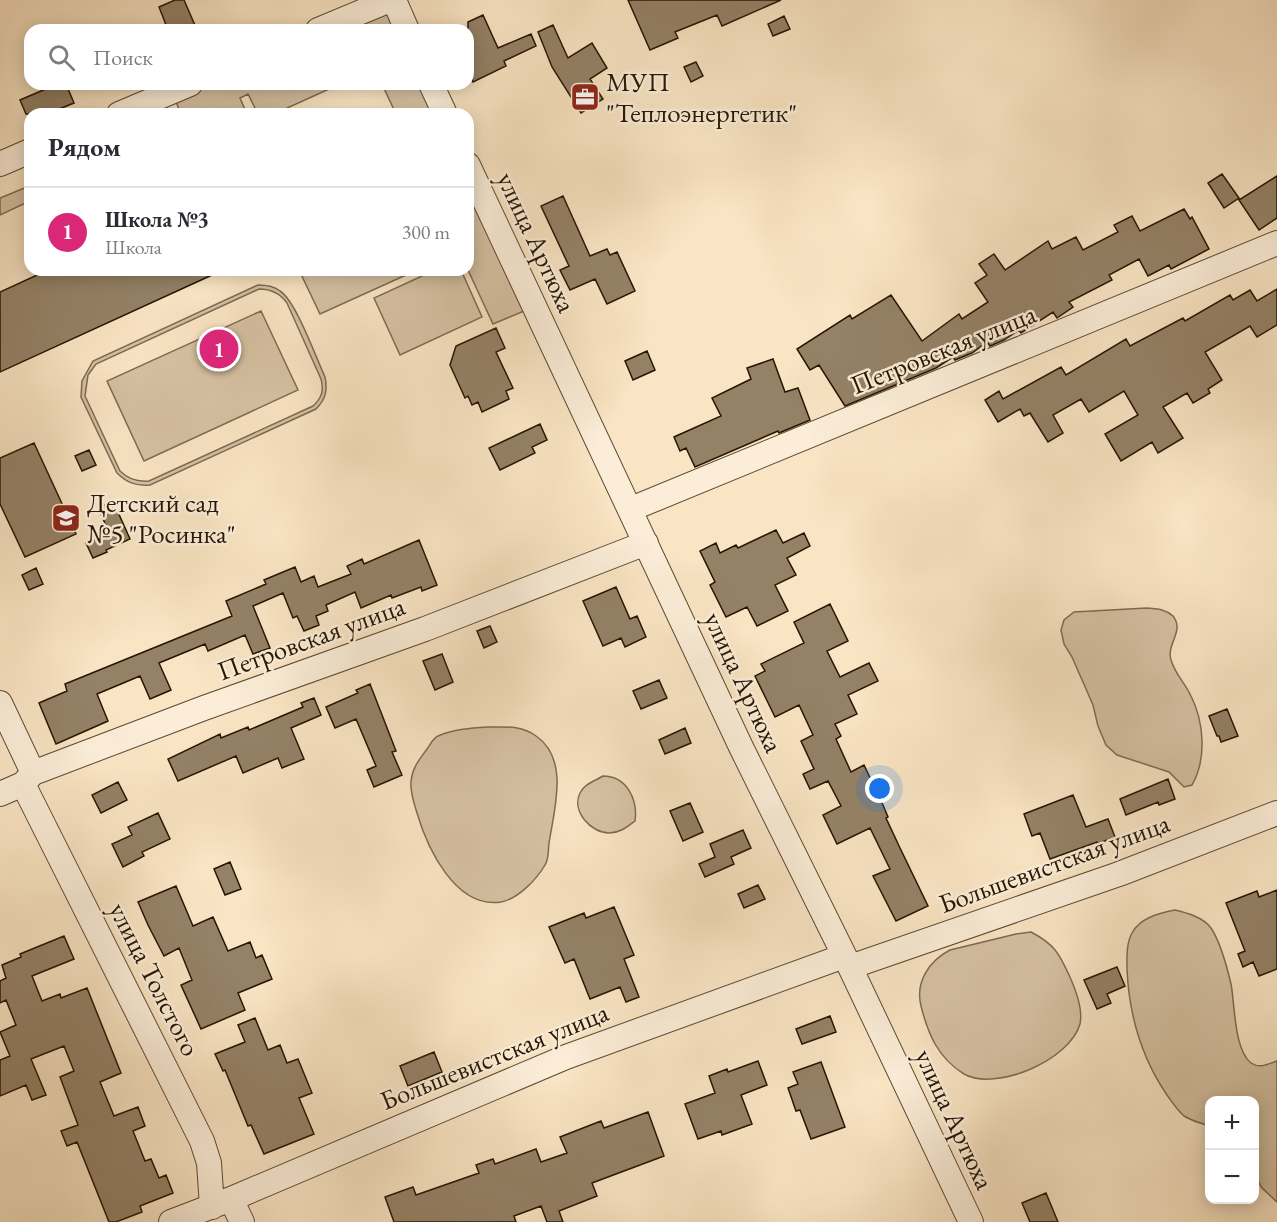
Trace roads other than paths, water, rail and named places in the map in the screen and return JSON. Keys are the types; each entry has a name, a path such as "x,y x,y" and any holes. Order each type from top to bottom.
{"street":[{"path":"332,24 389,0 403,24"},
{"path":"133,108 176,90"},
{"path":"434,90 442,108"},
{"path":"0,164 24,154"},
{"name":"улица Артюха","path":"474,178 741,747 971,1222"},
{"name":"Петровская улица","path":"630,509 1277,243"},
{"name":"Петровская улица","path":"0,794 28,779 204,708 425,629 646,543"},
{"name":"улица Толстого","path":"0,703 28,779 202,1141 222,1203 242,1222"},
{"name":"Большевистская улица","path":"171,1222 222,1203 556,1061 847,962 1119,874 1277,813"}],"place":[{"name":"МУП \"Теплоэнергетик\"","path":"585,97"},
{"name":"Школа №3","path":"219,349"},
{"name":"Детский сад №5 \"Росинка\"","path":"66,518"}]}
